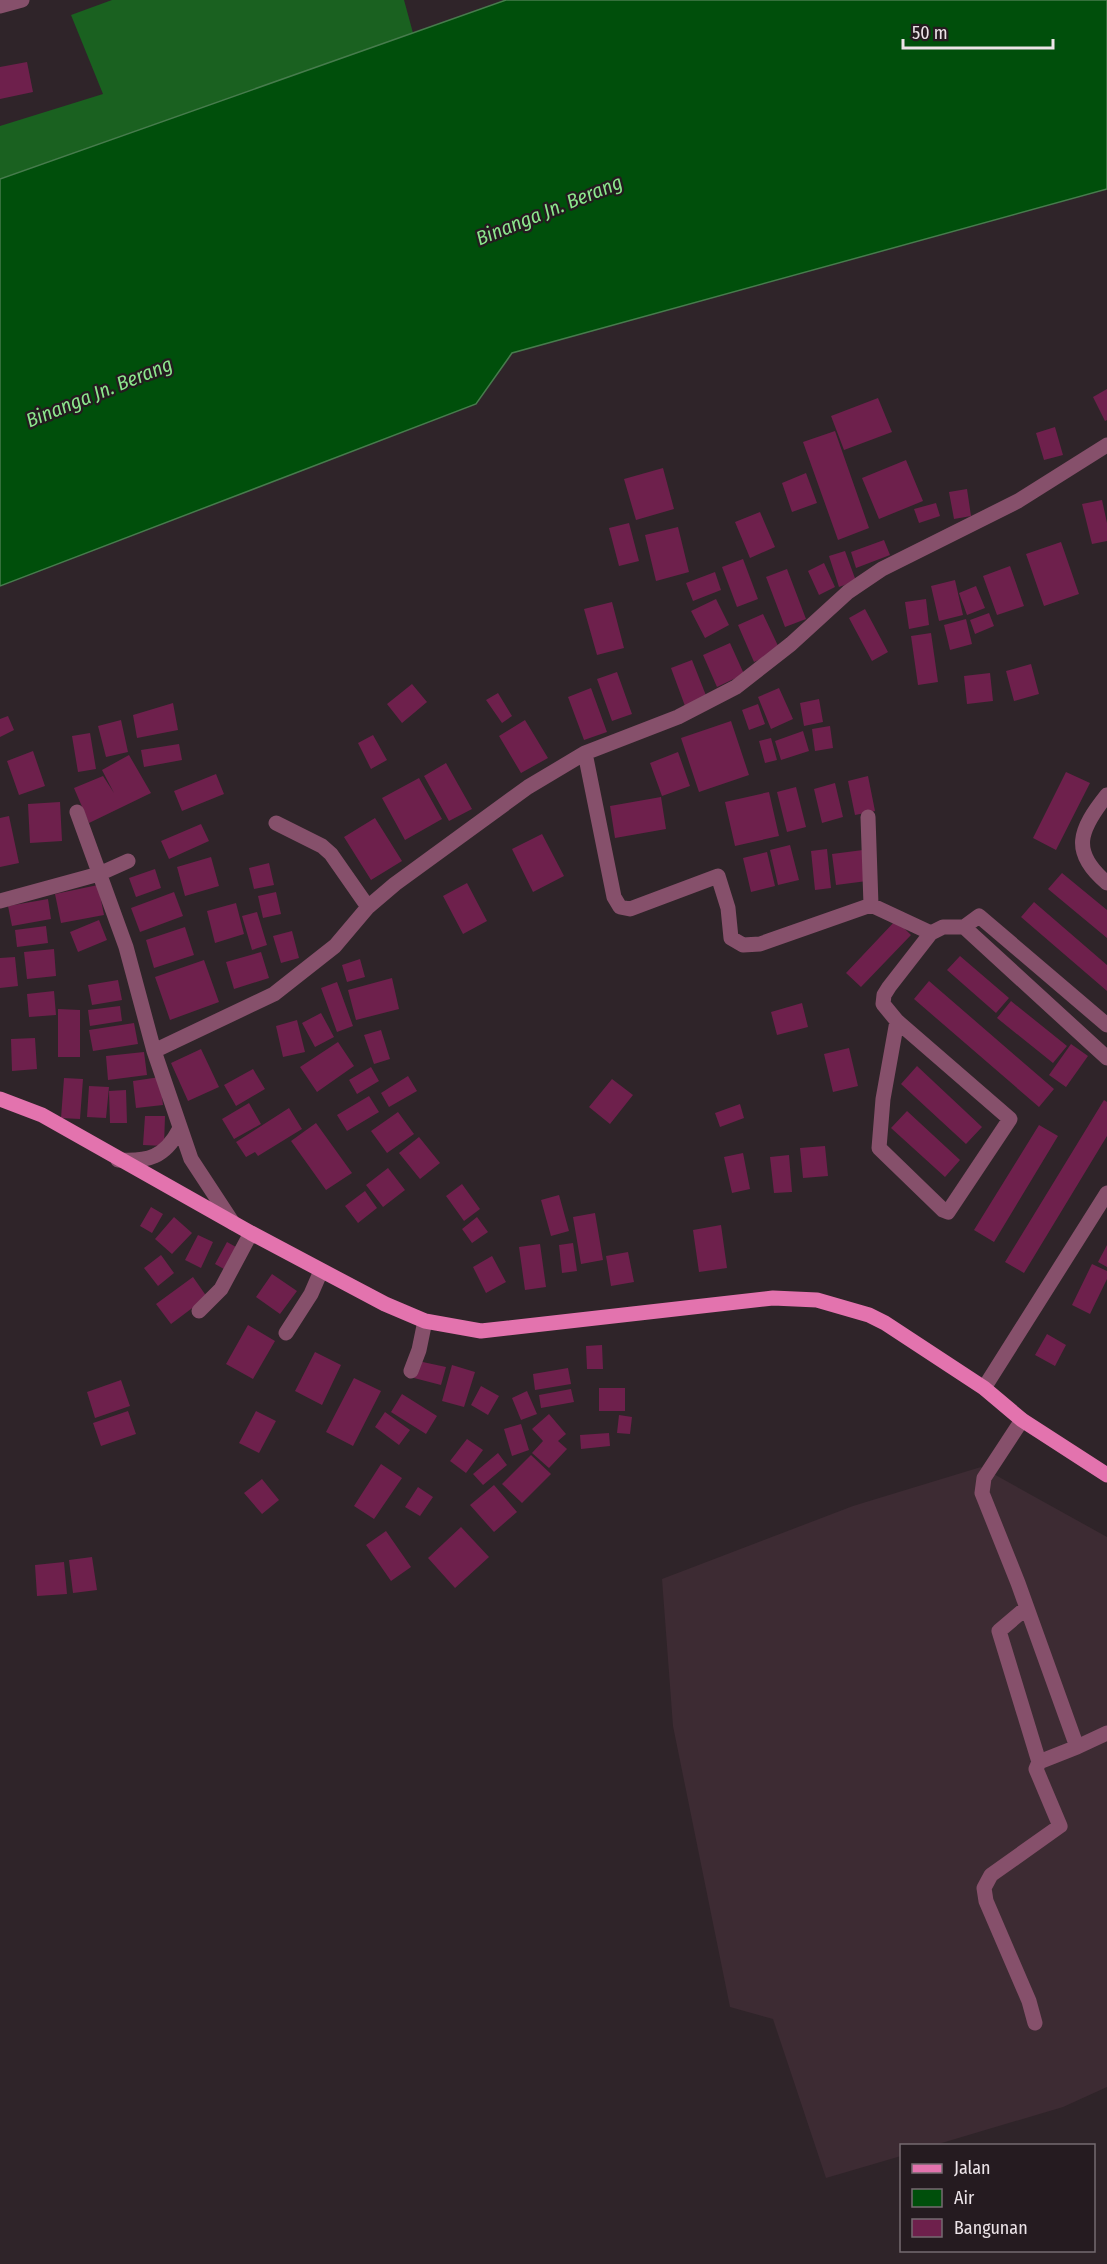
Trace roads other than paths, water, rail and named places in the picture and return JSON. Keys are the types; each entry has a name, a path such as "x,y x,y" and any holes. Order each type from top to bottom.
{"main road":[{"path":"0,1099 42,1115 117,1160 233,1223 250,1235 424,1325 481,1331 773,1298 817,1300 877,1319 984,1388 1022,1420 1107,1475"}],"street":[{"path":"0,6 22,0"},
{"path":"154,1051 274,994 335,946 368,907 395,884 528,787 585,753 678,717 736,687 791,644 848,592 882,568 1018,501 1107,445"},
{"path":"585,753 614,897 620,907 630,909 718,876 728,908 731,938 743,945 760,945 871,905 931,933"},
{"path":"1107,795 1087,825 1083,853 1092,870 1107,883"},
{"path":"77,812 126,946 154,1051 179,1130 200,1176 233,1223"},
{"path":"868,817 871,905"},
{"path":"276,823 322,846 331,854 368,907"},
{"path":"0,901 99,874 128,861"},
{"path":"897,1021 883,1099 879,1148 943,1210 948,1212 1010,1119 897,1021 883,1004 884,995 931,933 943,927 964,927 979,916 1107,1025"},
{"path":"964,927 1107,1058"},
{"path":"117,1160 154,1158 164,1152 179,1130"},
{"path":"984,1388 1107,1193"},
{"path":"199,1311 221,1289 250,1235"},
{"path":"286,1333 311,1294 320,1273"},
{"path":"411,1371 419,1350 424,1325"},
{"path":"1022,1420 981,1485 1077,1747"},
{"path":"1026,1608 999,1631 1039,1762 1036,1769 1039,1779 1060,1826 991,1875 984,1888 986,1901 1029,2001 1035,2023"},
{"path":"1039,1762 1107,1733"}],"water":[{"name":"Binanga Jn. Berang","path":"506,0 1107,0 1107,189 512,353 476,404 0,586 0,179"}]}
